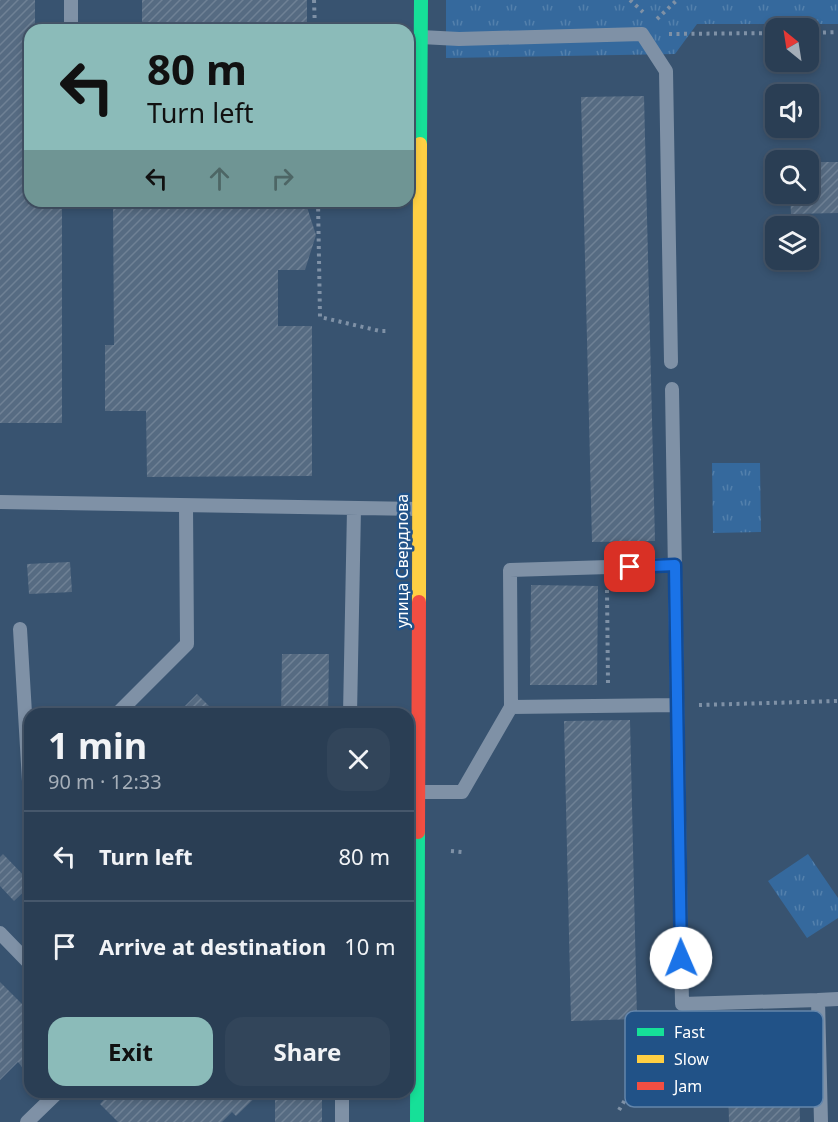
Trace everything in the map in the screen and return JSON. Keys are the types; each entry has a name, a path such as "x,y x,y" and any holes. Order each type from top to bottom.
{"street":[{"name":"улица Свердлова","path":"417,1122 421,0"}],"lane":[{"path":"71,0 71,24"},
{"path":"421,38 642,34 666,71 671,362"},
{"path":"672,389 682,1004 838,999"},
{"path":"0,502 419,509"},
{"path":"123,708 187,644 186,506"},
{"path":"350,708 354,509"},
{"path":"418,792 462,792 511,707 510,570 675,565"},
{"path":"20,629 25,708"},
{"path":"511,707 677,705"},
{"path":"0,933 24,957"},
{"path":"818,1000 818,1011"},
{"path":"27,1122 52,1098"},
{"path":"342,1098 342,1122"},
{"path":"821,1107 821,1122"}],"path":[{"path":"314,0 315,24"},
{"path":"819,33 838,32"},
{"path":"642,34 765,33"},
{"path":"318,207 320,317 380,331 420,331"},
{"path":"607,568 608,706"},
{"path":"677,705 838,701"},
{"path":"678,1011 682,1004"},
{"path":"619,1110 625,1100"}],"green space":[{"path":"446,0 838,0 838,24 819,24 819,18 765,18 765,24 697,24 675,54 446,58"},
{"path":"712,463 760,463 761,532 713,533"},
{"path":"808,854 838,898 838,918 807,938 768,881"}],"building":[{"path":"0,0 35,0 35,24 24,24 24,207 62,207 62,423 0,423"},
{"path":"142,0 307,0 307,24 142,24"},
{"path":"644,96 655,541 592,542 581,97"},
{"path":"819,162 838,162 838,213 791,214 790,204 819,204"},
{"path":"113,207 307,207 316,235 305,270 278,270 278,326 312,326 312,476 147,477 146,411 105,411 105,345 114,345"},
{"path":"70,562 72,592 29,594 27,564"},
{"path":"531,585 598,586 597,685 530,685"},
{"path":"282,654 329,654 328,708 281,708"},
{"path":"197,694 211,708 183,708"},
{"path":"630,720 637,1011 625,1011 625,1019 571,1021 564,721"},
{"path":"3,854 24,876 24,892 14,901 0,886 0,857"},
{"path":"0,982 24,1006 24,1065 22,1067 18,1062 0,1080"},
{"path":"106,1098 255,1098 236,1116 232,1112 222,1122 118,1122 100,1104"},
{"path":"275,1098 322,1098 322,1122 275,1122"},
{"path":"729,1107 800,1107 800,1122 729,1122"}],"traffic: fast":[{"path":"420,144 421,0"},
{"path":"417,1122 418,832"}],"traffic: slow":[{"path":"419,602 420,144"}],"traffic: jam":[{"path":"418,832 419,602"}],"route":[{"path":"630,567 675,565 681,958"}]}
